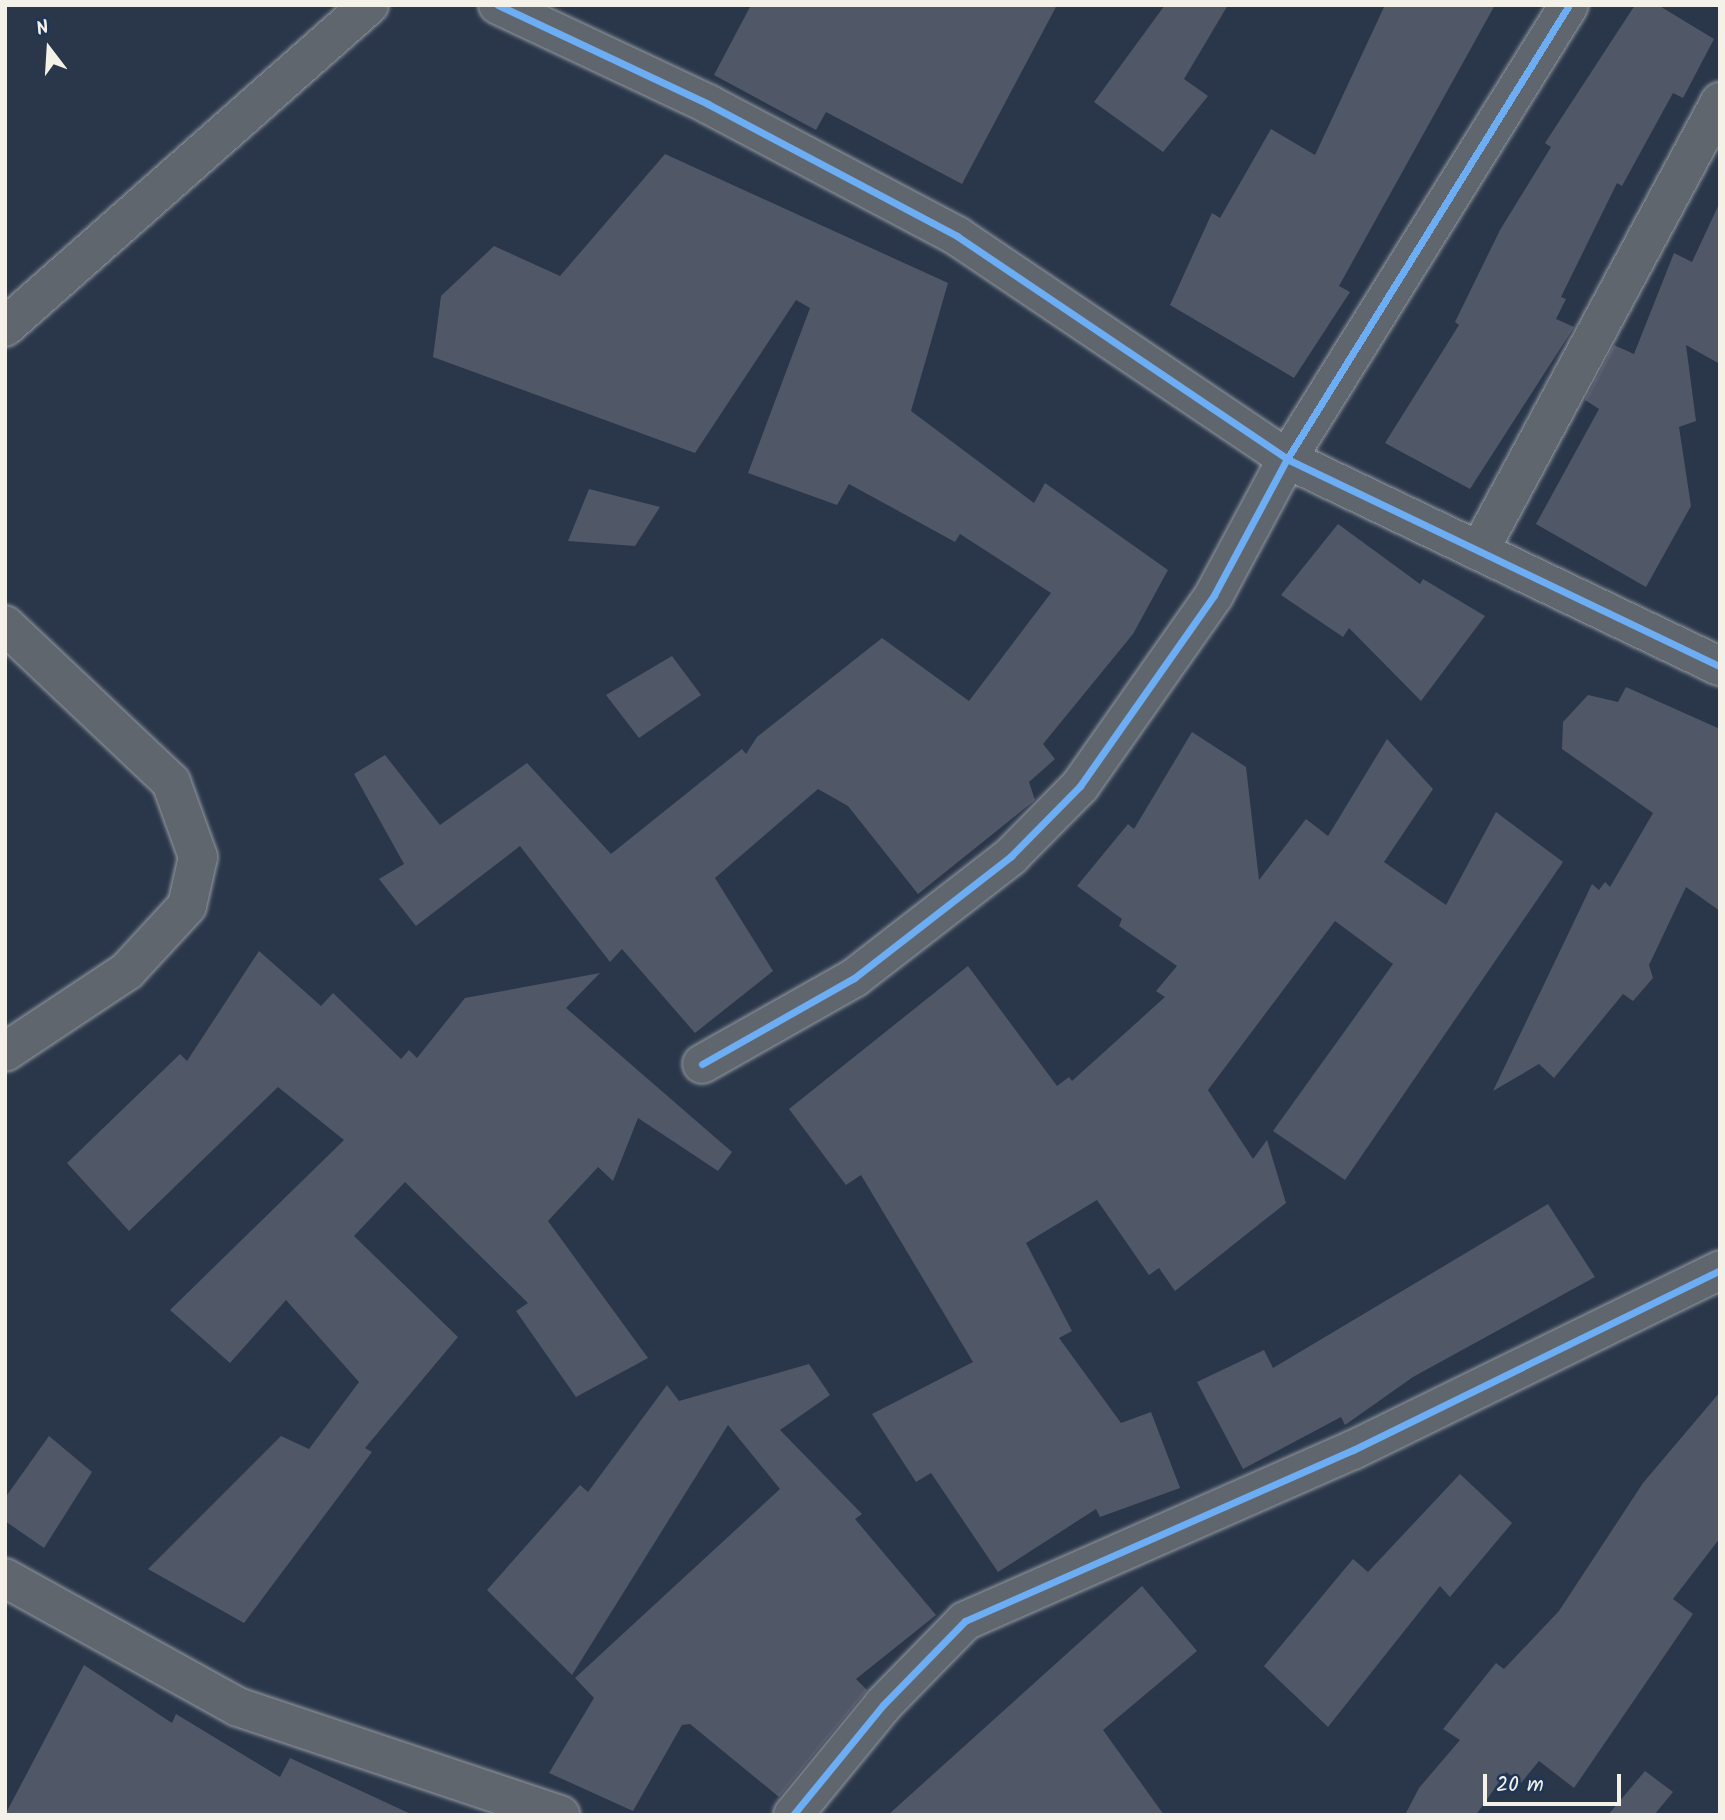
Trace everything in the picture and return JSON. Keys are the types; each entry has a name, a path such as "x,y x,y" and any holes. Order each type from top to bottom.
{"street":[{"path":"5,327 369,5"},
{"path":"498,5 708,104 957,236 1287,459 1720,666"},
{"path":"702,1064 854,978 1011,856 1080,786 1214,595 1287,459 1569,5"},
{"path":"1479,551 1720,102"},
{"path":"5,625 171,782 198,857 187,906 127,971 5,1052"},
{"path":"793,1815 883,1705 965,1621 1353,1450 1720,1270"},
{"path":"5,1578 238,1707 560,1815"}],"building":[{"path":"751,5 1057,5 962,184 826,112 816,130 714,75"},
{"path":"1165,5 1228,5 1184,79 1208,96 1163,152 1094,102"},
{"path":"1385,5 1495,5 1339,286 1350,292 1294,378 1170,305 1212,213 1220,218 1271,129 1315,155"},
{"path":"1635,5 1658,5 1714,39 1683,98 1673,93 1622,186 1617,183 1561,297 1566,299 1556,319 1574,327 1470,489 1385,443 1459,325 1455,322 1500,230 1551,147 1545,143"},
{"path":"665,154 948,283 911,411 1034,503 1045,483 1168,570 1133,634 1043,744 1055,759 1029,782 1035,800 918,894 848,806 818,789 715,878 773,971 695,1033 622,949 610,962 520,846 416,926 379,879 404,864 354,774 385,755 440,825 527,763 611,854 742,749 746,754 757,737 882,638 969,701 1051,593 960,534 955,542 849,484 837,505 748,473 810,308 796,300 695,453 433,357 441,296 494,246 560,276"},
{"path":"1720,202 1720,364 1686,345 1696,421 1679,427 1691,506 1646,587 1536,524 1599,409 1585,400 1614,345 1634,354 1674,253 1692,262"},
{"path":"589,489 660,507 635,546 568,541"},
{"path":"1338,524 1420,584 1423,579 1485,616 1421,701 1349,628 1343,637 1281,595"},
{"path":"672,656 701,695 639,738 606,695"},
{"path":"1626,687 1720,729 1720,911 1686,887 1649,965 1653,978 1633,1001 1623,994 1554,1078 1539,1064 1493,1091 1592,884 1599,890 1605,882 1610,887 1653,813 1562,749 1563,722 1588,695 1618,702"},
{"path":"1192,732 1246,767 1259,880 1306,819 1328,836 1387,739 1433,789 1384,862 1446,905 1496,812 1563,862 1345,1180 1273,1131 1393,964 1335,921 1208,1090 1253,1159 1267,1140 1286,1203 1175,1291 1159,1268 1149,1275 1097,1200 1026,1243 1072,1331 1059,1338 1121,1423 1151,1412 1180,1488 1100,1517 1096,1509 998,1572 931,1473 916,1482 872,1414 973,1362 861,1175 846,1185 789,1109 968,966 1057,1086 1069,1077 1072,1081 1165,997 1156,991 1177,966 1119,926 1122,919 1077,886 1128,824 1134,829"},
{"path":"259,951 321,1006 333,993 401,1059 409,1050 417,1058 465,998 600,973 566,1008 732,1152 718,1171 638,1118 613,1181 598,1167 548,1221 648,1358 576,1397 516,1311 528,1303 405,1182 354,1236 458,1337 365,1448 372,1452 244,1623 148,1569 281,1436 309,1449 359,1382 286,1300 230,1363 170,1310 344,1140 278,1087 129,1231 67,1163 180,1054 187,1061"},
{"path":"1548,1204 1595,1277 1413,1377 1345,1425 1341,1417 1243,1469 1197,1382 1264,1350 1273,1368"},
{"path":"809,1364 830,1395 780,1430 862,1514 855,1519 936,1615 856,1679 867,1690 779,1797 690,1724 682,1725 633,1811 549,1773 594,1698 575,1678 780,1489 728,1425 572,1675 487,1590 580,1485 588,1492 667,1385 679,1401"},
{"path":"1720,1392 1720,1538 1673,1599 1693,1614 1574,1788 1539,1761 1521,1783 1506,1772 1476,1815 1405,1815 1419,1788 1460,1740 1443,1729 1496,1663 1504,1669 1559,1611 1643,1483"},
{"path":"49,1436 92,1472 44,1548 5,1521 5,1498"},
{"path":"1460,1474 1512,1523 1450,1597 1440,1586 1328,1727 1264,1666 1353,1559 1368,1572"},
{"path":"1142,1586 1197,1651 1103,1730 1164,1815 888,1815"},
{"path":"84,1665 172,1723 176,1714 280,1777 290,1758 413,1815 5,1815"},
{"path":"1645,1771 1673,1792 1654,1815 1608,1815"}],"cycle path":[{"path":"498,5 708,104 957,236 1287,459 1720,666"},
{"path":"702,1064 854,978 1011,856 1080,786 1214,595 1287,459 1569,5"},
{"path":"793,1815 883,1705 965,1621 1353,1450 1720,1270"}]}
